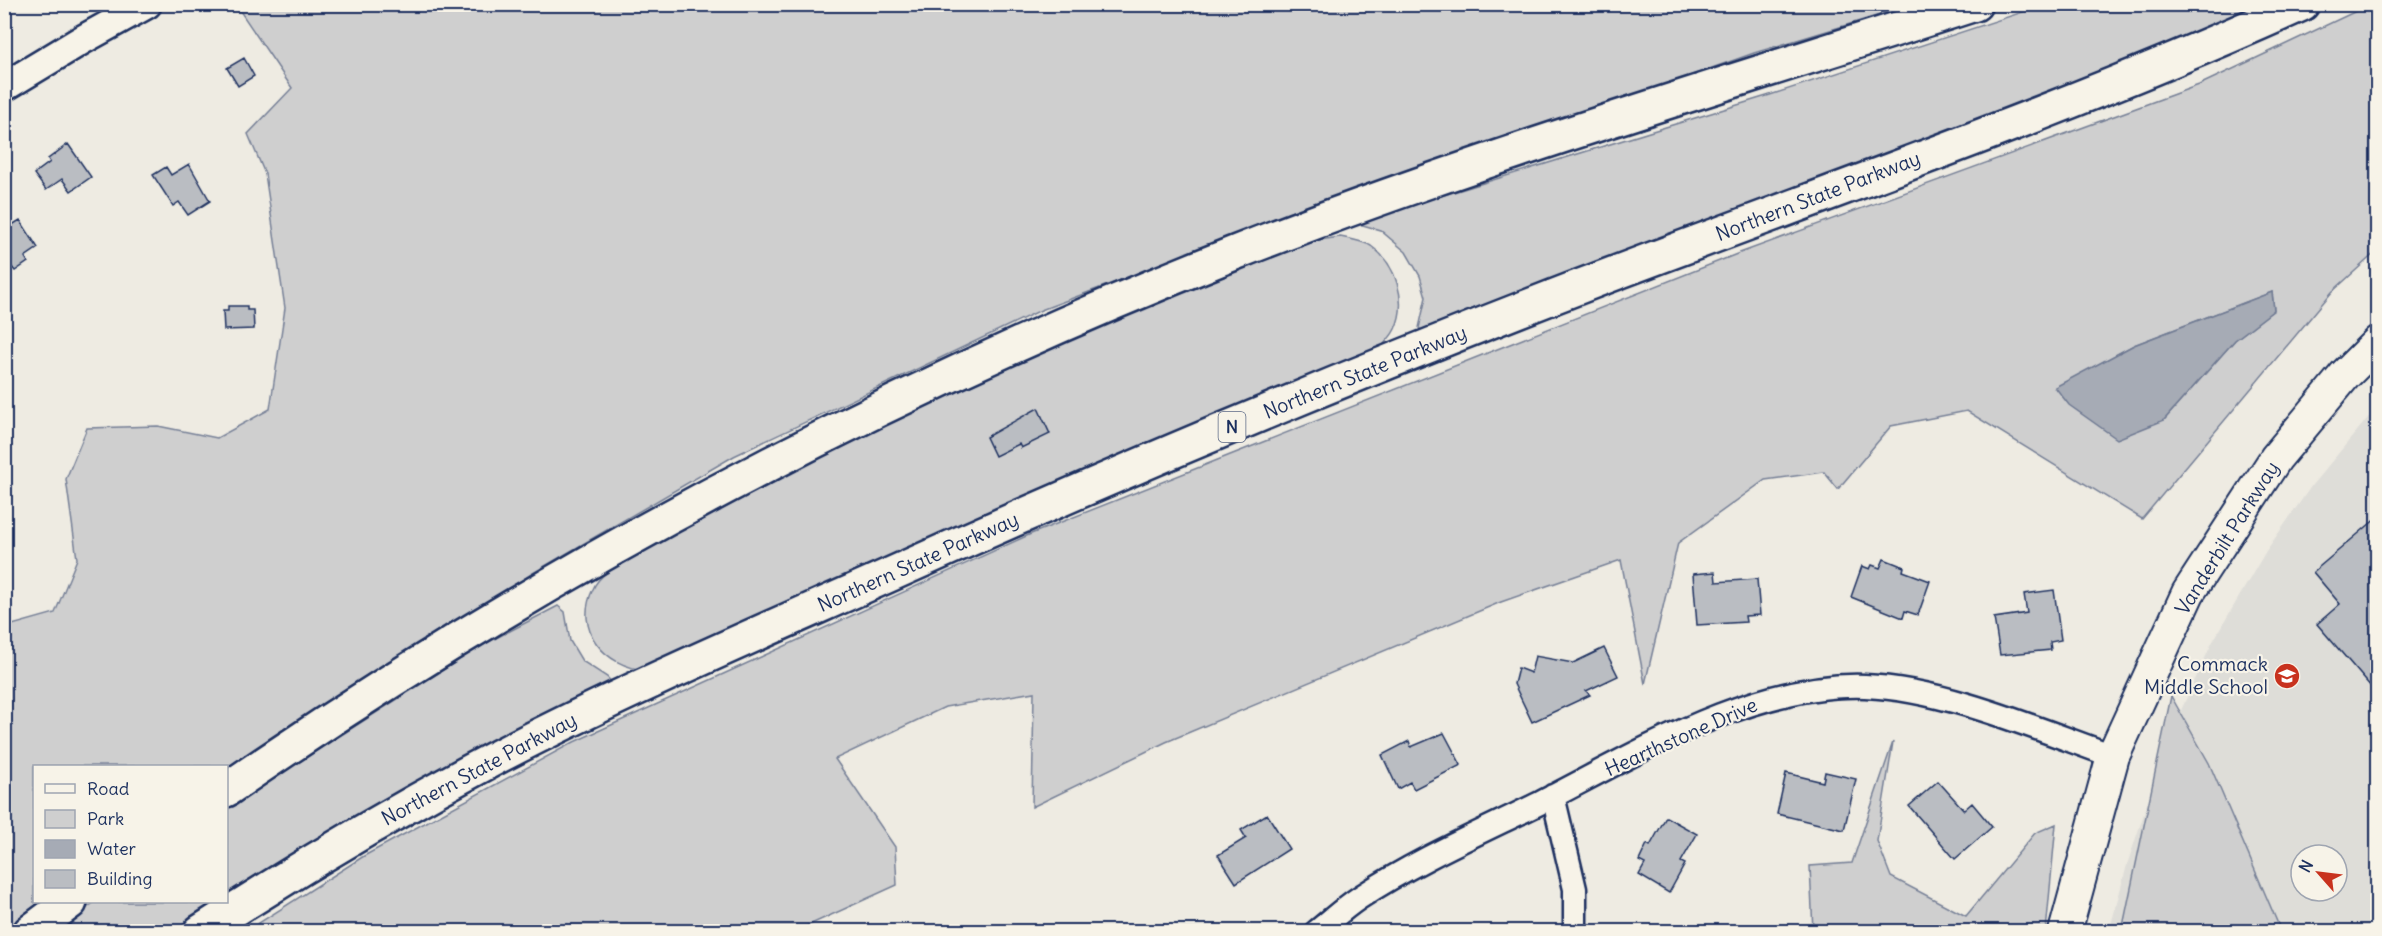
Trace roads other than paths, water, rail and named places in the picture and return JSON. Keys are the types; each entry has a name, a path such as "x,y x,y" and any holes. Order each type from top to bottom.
{"highway":[{"path":"228,789 436,654 593,561 843,428 1038,336 1234,253 1436,179 1975,4"},
{"name":"Northern State Parkway","path":"200,932 373,826 507,752 657,679 975,536 1242,423 1502,317 2093,93 2302,4"},
{"path":"30,932 69,903"}],"main road":[{"name":"Vanderbilt Parkway","path":"2065,932 2113,756 2188,593 2276,458 2345,375 2378,342"}],"street":[{"path":"4,87 146,5"},
{"name":"Hearthstone Drive","path":"1316,932 1359,898 1422,863 1683,732 1753,702 1811,690 1864,686 1917,693 2000,715 2113,756"},
{"path":"1553,796 1575,889 1575,932"}],"water":[{"path":"2272,292 2274,310 2235,340 2164,420 2117,439 2069,405 2055,387 2134,345"}],"place":[{"name":"Commack Middle School","path":"2287,676"}]}
